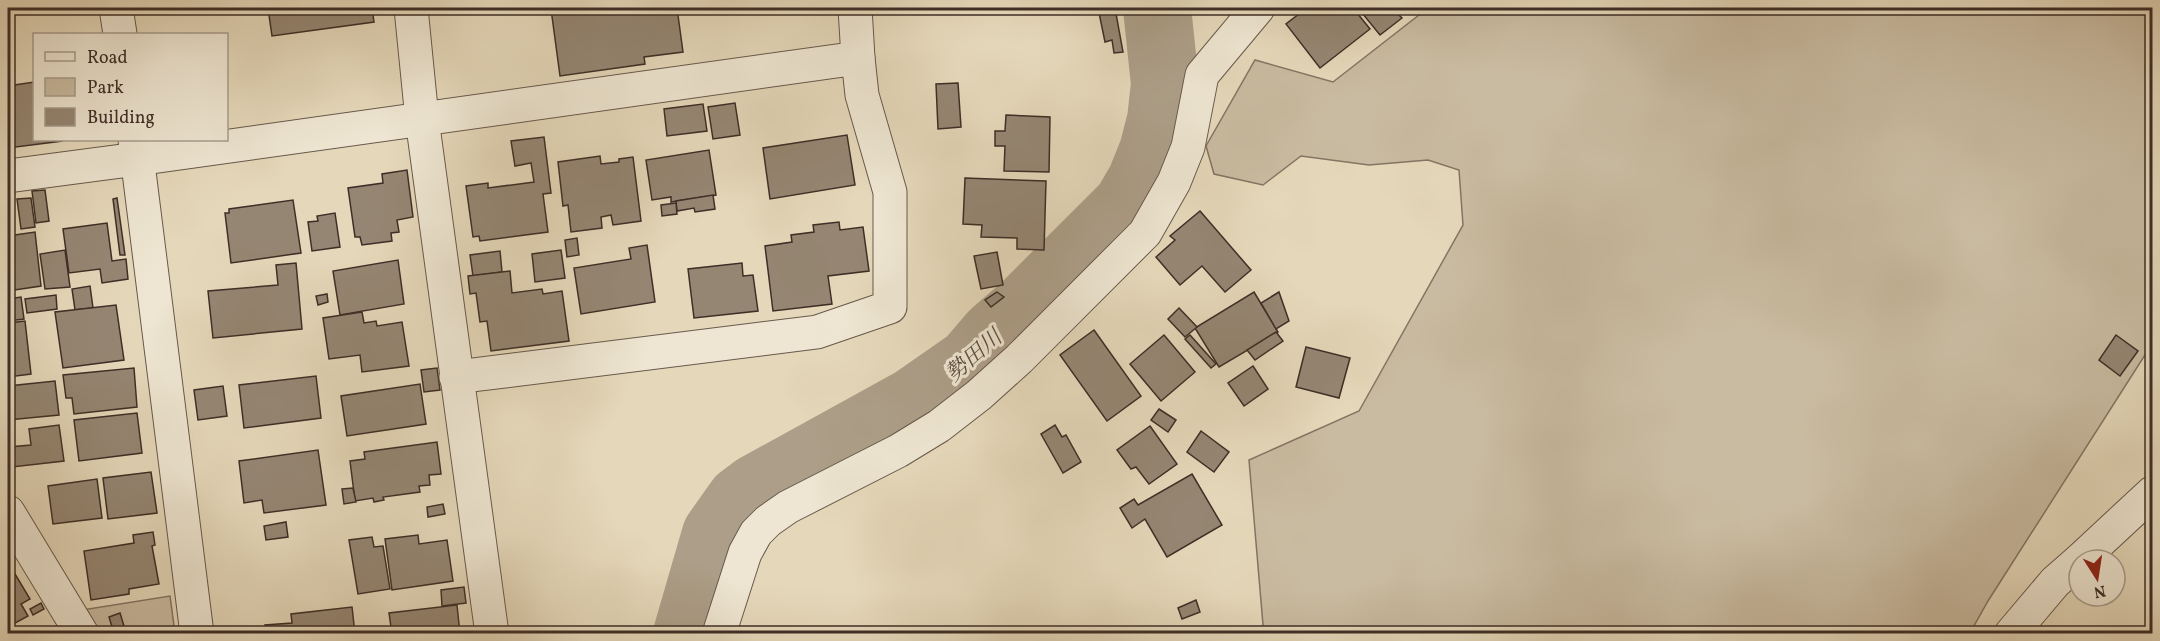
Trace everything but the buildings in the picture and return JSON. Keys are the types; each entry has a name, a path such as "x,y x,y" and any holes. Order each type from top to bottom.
{"street":[{"path":"116,8 120,33"},
{"path":"411,8 422,119 492,633"},
{"path":"456,377 816,332 890,307 890,192 862,95 855,8"},
{"path":"719,633 745,554 756,533 768,521 788,507 898,451 947,420 1019,359 1145,233 1174,182 1188,147 1202,75 1258,8"},
{"path":"228,139 422,119 858,58"},
{"path":"8,176 136,149 212,141"},
{"path":"136,149 197,633"},
{"path":"2092,548 2152,493"},
{"path":"8,512 82,633"},
{"path":"2011,633 2067,571"}],"green space":[{"path":"1428,8 2152,8 2152,344 1988,601 1970,633 1252,633 1263,625 1249,460 1359,411 1463,225 1459,170 1428,160 1369,165 1301,156 1263,185 1214,174 1206,146 1255,60 1333,82"},
{"path":"170,596 175,633 98,633 82,610"}],"waterway":[{"name":"勢田川","path":"687,634 716,534 740,500 756,488 914,401 970,362 994,334 1026,306 1127,205 1141,181 1153,151 1161,120 1165,84 1157,8"}]}
